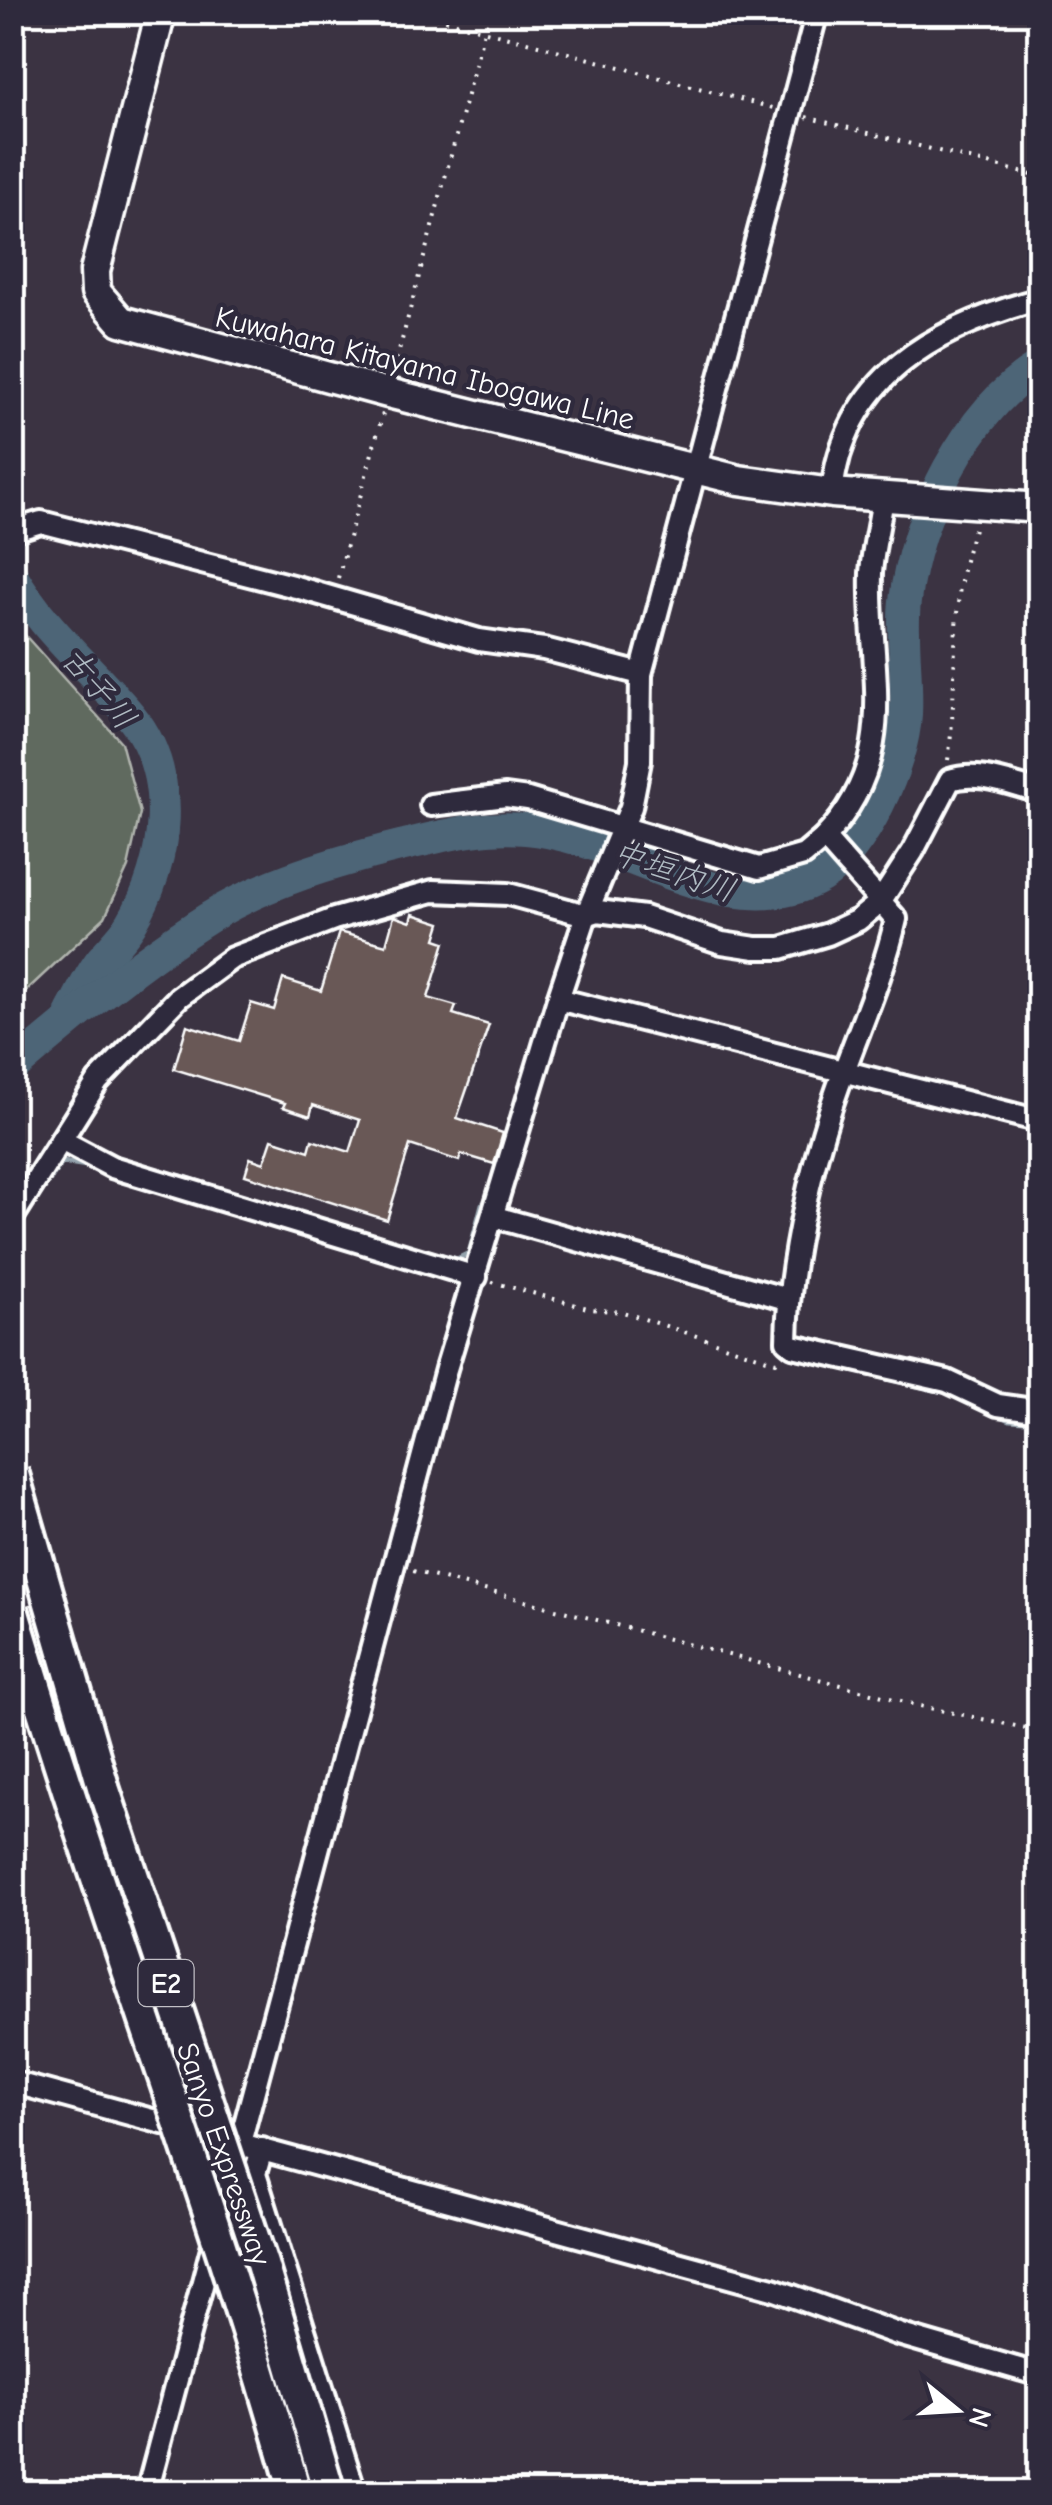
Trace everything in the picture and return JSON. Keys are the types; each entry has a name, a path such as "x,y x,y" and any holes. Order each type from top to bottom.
{"highway":[{"name":"Sanyo Expressway","path":"12,1471 104,1790 262,2264 329,2492"},
{"name":"Sanyo Expressway","path":"12,1609 74,1818 233,2278 295,2492"}],"main road":[{"name":"Kuwahara Kitayama Ibogawa Line","path":"162,12 99,247 96,292 108,310 138,328 695,470 832,493 1040,508"}],"street":[{"path":"148,2492 446,1369 558,1000 623,830 640,761 641,674 818,12"},
{"path":"832,493 835,460 848,424 882,376 988,316 1040,299"},
{"path":"431,805 506,796 559,805 623,830 759,868 804,855 827,841 856,794 874,740 878,668 872,572 889,497"},
{"path":"23,526 333,597 478,640 544,650 641,674"},
{"path":"12,1218 98,1081 179,997 232,958 334,919 433,891 508,894 644,917 722,943 781,948 858,920 913,852 950,780 962,776 986,778 1040,792"},
{"path":"827,841 896,918 875,998 843,1072 818,1159 788,1299 787,1340 812,1351 946,1382 998,1405 1040,1411"},
{"path":"558,1000 1040,1121"},
{"path":"61,1140 112,1166 476,1277"},
{"path":"495,1217 788,1299"},
{"path":"12,2082 774,2290 898,2334 1040,2375"},
{"path":"262,2149 255,2174 354,2492"},
{"path":"223,2204 262,2196"}],"path":[{"path":"416,12 1040,177"},
{"path":"333,597 489,12"},
{"path":"12,472 23,526"},
{"path":"950,780 947,769 957,690 953,620 964,554 978,504"},
{"path":"476,1277 591,1309 623,1312 776,1362 787,1340"},
{"path":"394,1566 920,1706 1040,1731"},
{"path":"1026,2492 1040,2482"}],"green space":[{"path":"13,622 121,742 140,813 128,867 105,917 13,1003"}],"building":[{"path":"413,914 441,923 436,939 445,942 428,998 456,1006 453,1014 489,1025 457,1118 503,1133 494,1164 461,1154 459,1161 410,1145 387,1220 245,1175 250,1158 264,1163 272,1139 309,1151 312,1140 350,1152 360,1120 313,1105 310,1116 283,1107 285,1103 174,1069 187,1025 239,1041 251,1003 274,1010 283,979 321,991 339,932 386,945 394,916 411,922"}],"waterway":[{"name":"中垣内川","path":"12,1069 133,970 232,905 302,874 416,842 478,830 526,829 562,835 713,887 750,893 786,891 821,877 837,865 866,827 898,757 906,714 905,601 910,569 932,502 949,468 989,409 1040,366"},
{"name":"古子川","path":"12,575 53,631 130,715 146,738 162,791 160,847 144,900 128,929 93,972 71,1012"},
{"path":"27,1213 62,1162 93,1167"},
{"path":"172,1178 181,1176 324,1221"},
{"path":"407,1246 457,1259 469,1253 482,1204 490,1207"},
{"path":"12,1234 20,1222"},
{"path":"797,1358 952,1394"},
{"path":"994,1413 1010,1420 1040,1422"}]}
